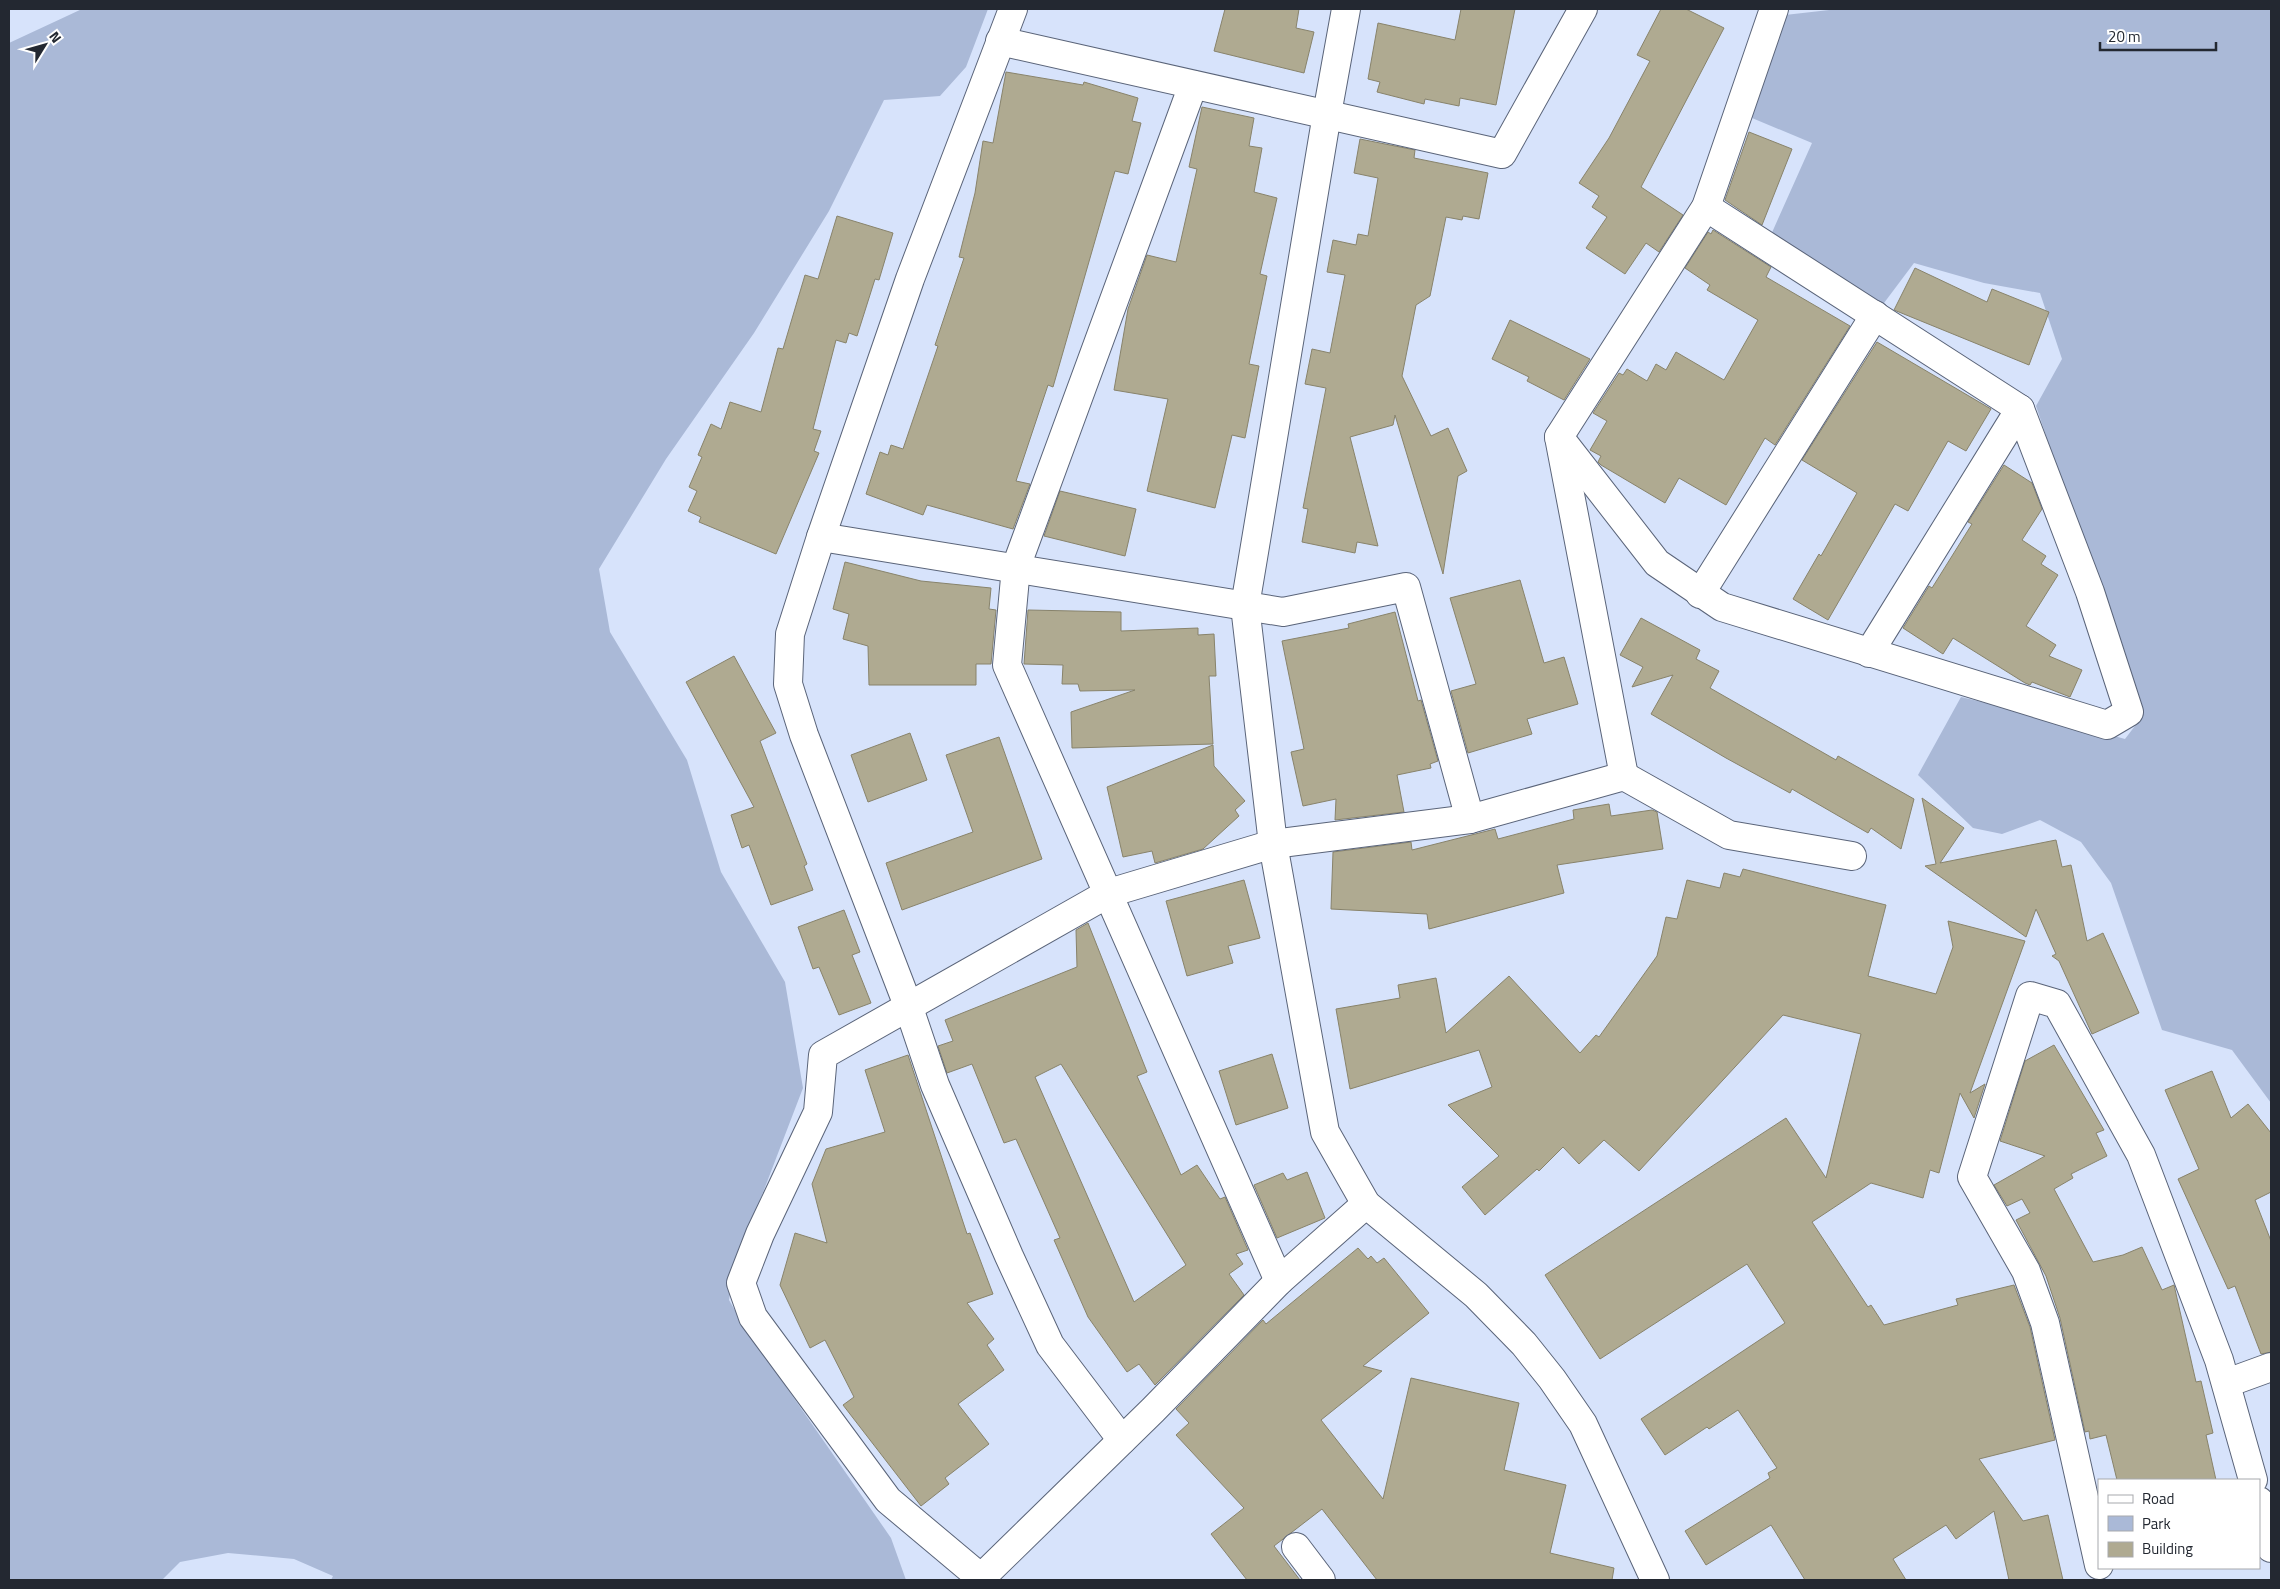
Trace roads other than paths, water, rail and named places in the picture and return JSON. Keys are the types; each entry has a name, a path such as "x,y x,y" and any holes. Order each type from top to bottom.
{"street":[{"path":"1013,9 910,279 821,537 790,634 788,684 804,735 909,1008 935,1085 1005,1247 1050,1345 1122,1440"},
{"path":"1346,9 1326,114 1245,606 1273,844 1325,1132 1366,1204 1476,1295 1524,1344 1552,1379 1583,1424 1655,1580"},
{"path":"1000,41 1502,154 1583,9"},
{"path":"1624,776 1559,436 1706,206 1774,9"},
{"path":"1193,85 1016,567 1007,664 1279,1281"},
{"path":"1559,436 1657,563 1700,594 1722,607 2107,725 2129,712 2090,592 2020,409 1706,206"},
{"path":"1700,594 1875,315"},
{"path":"1869,653 2020,409"},
{"path":"821,537 1016,567 1283,612 1406,588 1470,819"},
{"path":"1366,1204 1279,1281 1122,1440 981,1578 888,1500 753,1317 741,1283 760,1234 818,1112 823,1055 909,1008 1108,893 1273,844 1470,819 1624,776 1729,835 1852,856"},
{"path":"2098,1562 2045,1323 2026,1271 1972,1177 2030,996 2056,1004 2142,1155 2227,1383 2253,1479"},
{"path":"2227,1383 2271,1367"},
{"path":"2260,1505 2271,1548"},
{"path":"1296,1547 1321,1580"}]}
